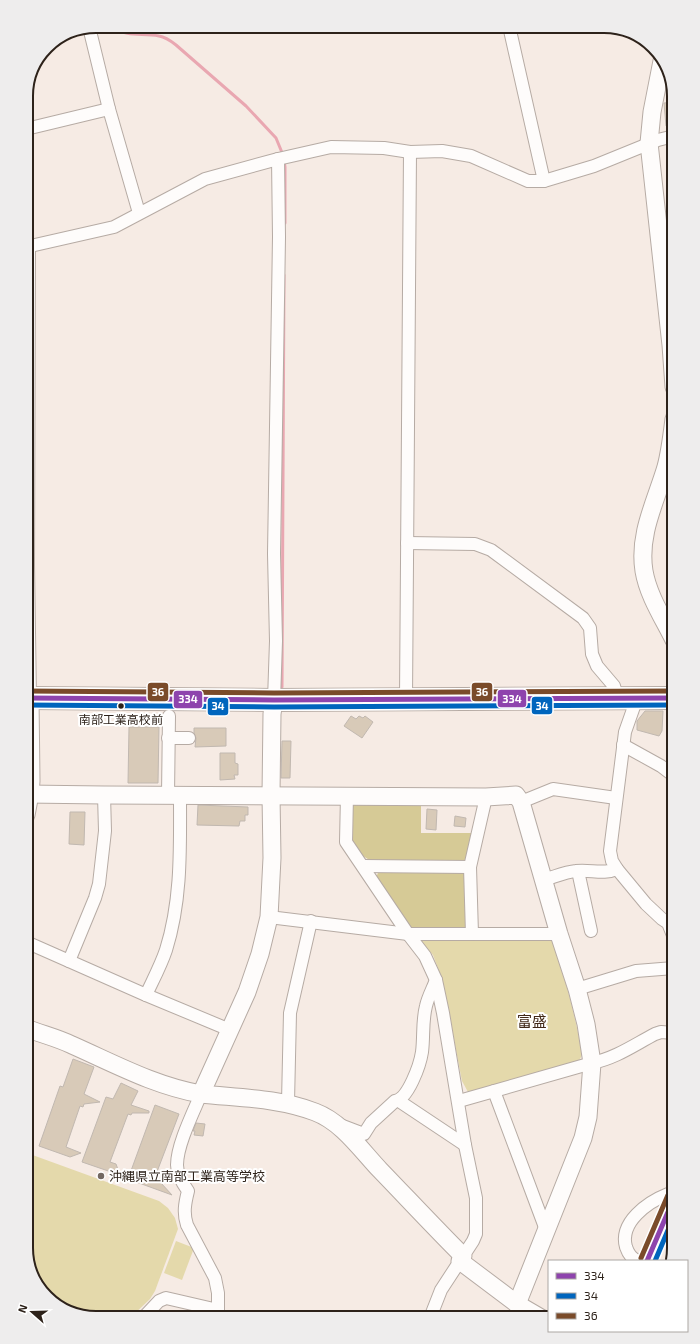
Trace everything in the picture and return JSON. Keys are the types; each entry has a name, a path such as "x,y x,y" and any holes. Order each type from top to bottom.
{"highway":[{"path":"33,698 274,700 667,698"}],"street":[{"path":"90,33 109,109 139,213"},
{"path":"511,33 544,181"},
{"path":"661,69 652,112 649,144 667,308"},
{"path":"33,127 109,109"},
{"path":"33,246 114,227 205,179 278,159 330,147 384,148 410,152 442,151 471,156 528,181 544,181 594,166 667,138"},
{"path":"406,699 410,152"},
{"path":"150,1311 159,1301 166,1298 218,1310 218,1293 215,1278 187,1225 184,1216 188,1191 179,1175 177,1165 186,1130 247,992 260,954 269,917 272,858 272,714 274,700 276,641 274,554 279,237 278,159"},
{"path":"667,461 645,533 643,559 644,572 648,588 667,626"},
{"path":"407,543 475,544 491,550 583,618 590,628 592,654 597,666 614,686 628,698 610,851 612,861 646,904 662,919 667,920"},
{"path":"146,995 166,951 175,916 180,869 168,738 169,716"},
{"path":"168,738 189,738"},
{"path":"623,744 667,771"},
{"path":"521,802 553,789 616,798"},
{"path":"33,794 486,797 516,795 521,802 559,934 577,989 586,1024 592,1063 588,1117 583,1138 517,1304"},
{"path":"69,961 95,898 99,884 105,831 104,795"},
{"path":"347,796 346,842 408,934 425,956 436,980 459,1101 465,1145 476,1198 476,1234 441,1290 433,1311"},
{"path":"472,934 470,867 486,797"},
{"path":"363,866 470,867"},
{"path":"543,880 578,871 610,872 617,869"},
{"path":"578,871 592,931"},
{"path":"269,917 408,934 559,934"},
{"path":"288,1102 290,1013 311,921"},
{"path":"33,945 230,1030"},
{"path":"577,989 636,971 667,969"},
{"path":"337,1124 364,1134 374,1120 395,1101 399,1101 406,1092 422,1052 426,1004 436,980"},
{"path":"33,1030 71,1044 157,1083 201,1094 288,1102 327,1117 337,1124 461,1258 517,1304 529,1311"},
{"path":"459,1101 606,1060 655,1034 661,1032 667,1032"},
{"path":"494,1091 546,1230"},
{"path":"399,1101 465,1145"},
{"path":"636,1260 628,1251 625,1235 627,1228 632,1219 638,1213 657,1198 667,1194"},
{"path":"647,1260 667,1214"}],"shaded area":[{"path":"356,803 421,804 421,833 472,833 467,858 462,862 372,861 358,851 352,838 352,807"},
{"path":"379,870 467,873 468,926 464,930 416,930 410,928 376,878"},
{"path":"550,938 554,942 580,1041 582,1055 579,1061 468,1092 462,1081 442,979 433,955 418,939"},
{"path":"33,1155 159,1201 168,1208 175,1218 178,1229 155,1291 150,1299 137,1311 92,1311 84,1310 65,1303 46,1286 41,1279 34,1260"},
{"path":"176,1241 194,1248 182,1280 164,1273"}],"building":[{"path":"664,103 667,103 667,126 666,126"},
{"path":"645,711 663,711 662,731 659,736 637,730 637,721"},
{"path":"351,716 356,719 359,716 363,718 365,716 373,722 362,738 344,726"},
{"path":"129,727 159,727 158,783 128,783"},
{"path":"194,728 226,728 226,746 195,747 196,738"},
{"path":"282,741 291,741 290,778 281,778"},
{"path":"220,753 235,753 235,763 238,764 238,775 234,775 235,779 220,780"},
{"path":"198,805 248,807 248,815 245,815 245,821 240,821 239,826 197,825"},
{"path":"427,809 437,810 436,830 426,829"},
{"path":"70,812 85,812 84,845 69,844"},
{"path":"455,816 466,818 465,827 454,826"},
{"path":"73,1059 94,1067 84,1094 100,1102 84,1104 83,1107 80,1106 66,1147 81,1153 70,1157 39,1146 60,1086 63,1087"},
{"path":"121,1083 138,1091 131,1105 149,1111 149,1113 128,1114 110,1162 116,1164 120,1175 82,1162 106,1097 113,1099"},
{"path":"155,1105 179,1114 155,1177 162,1180 161,1183 172,1195 128,1179"},
{"path":"196,1123 205,1124 203,1136 194,1135 195,1131 193,1131"}],"waterway":[{"path":"127,33 159,36 172,42 246,106 276,138 283,155"},
{"path":"284,161 285,223"},
{"path":"282,687 284,275"}],"transit line":[{"name":"36","path":"33,691 274,693 667,691"},
{"name":"334","path":"33,698 274,700 667,698"},
{"name":"34","path":"33,705 274,707 667,705"},
{"name":"36","path":"641,1258 667,1197"},
{"name":"334","path":"647,1260 667,1214"},
{"name":"34","path":"655,1260 667,1233"}],"place":[{"name":"南部工業高校前","path":"121,706"},
{"name":"沖縄県立南部工業高等学校","path":"101,1176"}],"district":[{"name":"富盛","path":"532,1021"}]}
